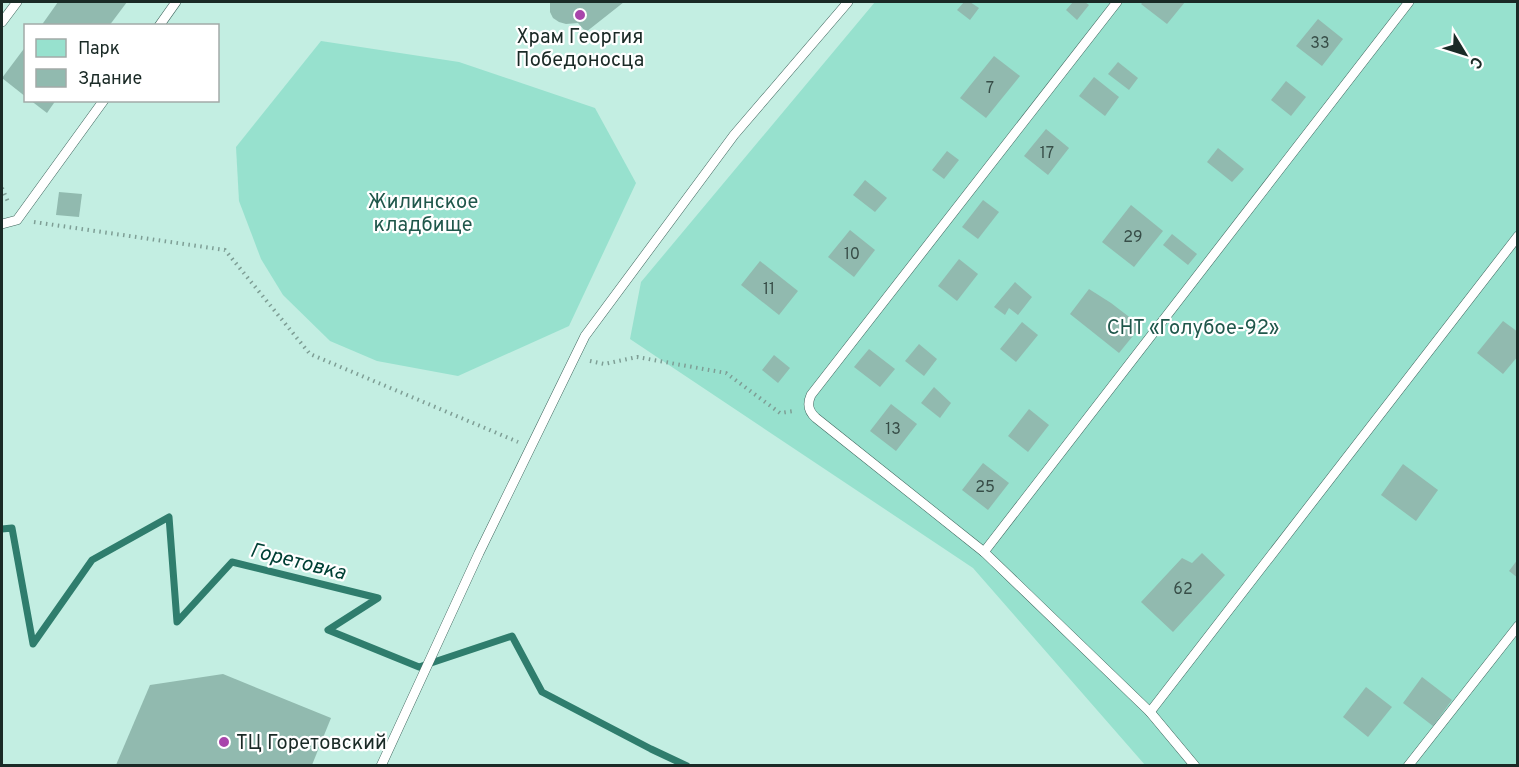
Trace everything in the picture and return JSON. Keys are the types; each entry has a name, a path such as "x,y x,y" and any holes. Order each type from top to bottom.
{"lane":[{"path":"2,22 17,2"},
{"path":"160,24 176,2"},
{"path":"381,765 479,553 585,336 734,135 848,2"},
{"path":"1117,2 808,401 811,414 984,552 1150,712 1195,765"},
{"path":"984,552 1409,2"},
{"path":"2,224 17,220 103,102"},
{"path":"1150,712 1518,236"},
{"path":"1408,765 1518,626"}],"path":[{"path":"17,220 225,250 310,354 531,447"},
{"path":"575,358 604,364 637,357 726,373 780,413 809,408"}],"green space":[{"name":"СНТ «Голубое-92»","path":"875,2 1517,2 1517,765 1145,765 973,568 630,339 641,282"},
{"name":"Жилинское кладбище","path":"321,41 459,62 595,108 636,183 569,326 458,376 377,361 330,341 283,295 261,259 239,201 236,147"}],"building":[{"path":"58,2 127,2 110,24 42,24"},
{"name":"Храм Георгия Победоносца","path":"550,2 624,2 586,32 578,23 566,24 553,18 550,12"},
{"path":"964,2 970,2 979,8 970,20 957,10"},
{"path":"1073,2 1085,2 1089,5 1077,20 1066,10"},
{"path":"1143,2 1185,2 1167,24 1141,4"},
{"path":"1318,19 1343,39 1322,66 1296,46"},
{"path":"24,49 24,95 2,78"},
{"path":"994,56 1020,76 986,118 960,98"},
{"path":"1118,62 1138,78 1129,90 1108,74"},
{"path":"1094,77 1119,97 1105,116 1079,96"},
{"path":"1286,81 1306,97 1291,116 1271,100"},
{"path":"33,102 55,102 47,113"},
{"path":"1046,129 1069,148 1048,175 1024,156"},
{"path":"1218,148 1244,169 1232,182 1207,162"},
{"path":"947,151 959,160 944,179 932,170"},
{"path":"865,180 887,198 875,212 853,195"},
{"path":"59,192 82,194 79,217 56,215"},
{"path":"983,200 999,212 978,239 962,227"},
{"path":"1131,205 1163,231 1134,267 1102,242"},
{"path":"850,230 875,250 854,277 828,257"},
{"path":"1172,234 1197,254 1188,265 1163,245"},
{"path":"959,259 978,274 957,301 938,286"},
{"path":"760,261 798,291 779,315 741,285"},
{"path":"1015,282 1032,297 1018,315 1009,308 1005,315 994,307"},
{"path":"1089,289 1141,326 1119,353 1070,314"},
{"path":"1503,321 1518,332 1518,356 1503,374 1477,353"},
{"path":"1022,322 1038,335 1016,362 1000,349"},
{"path":"919,344 937,359 924,376 905,361"},
{"path":"869,349 895,369 880,387 854,367"},
{"path":"774,355 790,368 778,383 762,370"},
{"path":"934,387 951,403 940,418 921,403"},
{"path":"891,404 917,424 896,451 870,431"},
{"path":"1029,409 1049,425 1028,452 1008,436"},
{"path":"983,463 1009,483 988,510 962,490"},
{"path":"1403,464 1438,490 1416,521 1381,495"},
{"path":"1202,553 1225,575 1173,632 1141,602 1182,558 1192,563"},
{"path":"1518,559 1518,578 1509,571"},
{"name":"ТЦ Горетовский","path":"223,674 331,718 312,765 116,765 150,685"},
{"path":"1422,677 1452,700 1433,726 1403,703"},
{"path":"1366,687 1392,707 1368,737 1343,717"}],"waterway":[{"name":"Горетовка","path":"2,529 12,528 33,644 92,560 169,517 177,622 232,562 378,598 328,630 419,667 512,636 542,692 687,766"}],"place":[{"name":"Храм Георгия Победоносца","path":"580,15"},
{"name":"ТЦ Горетовский","path":"224,742"}]}
